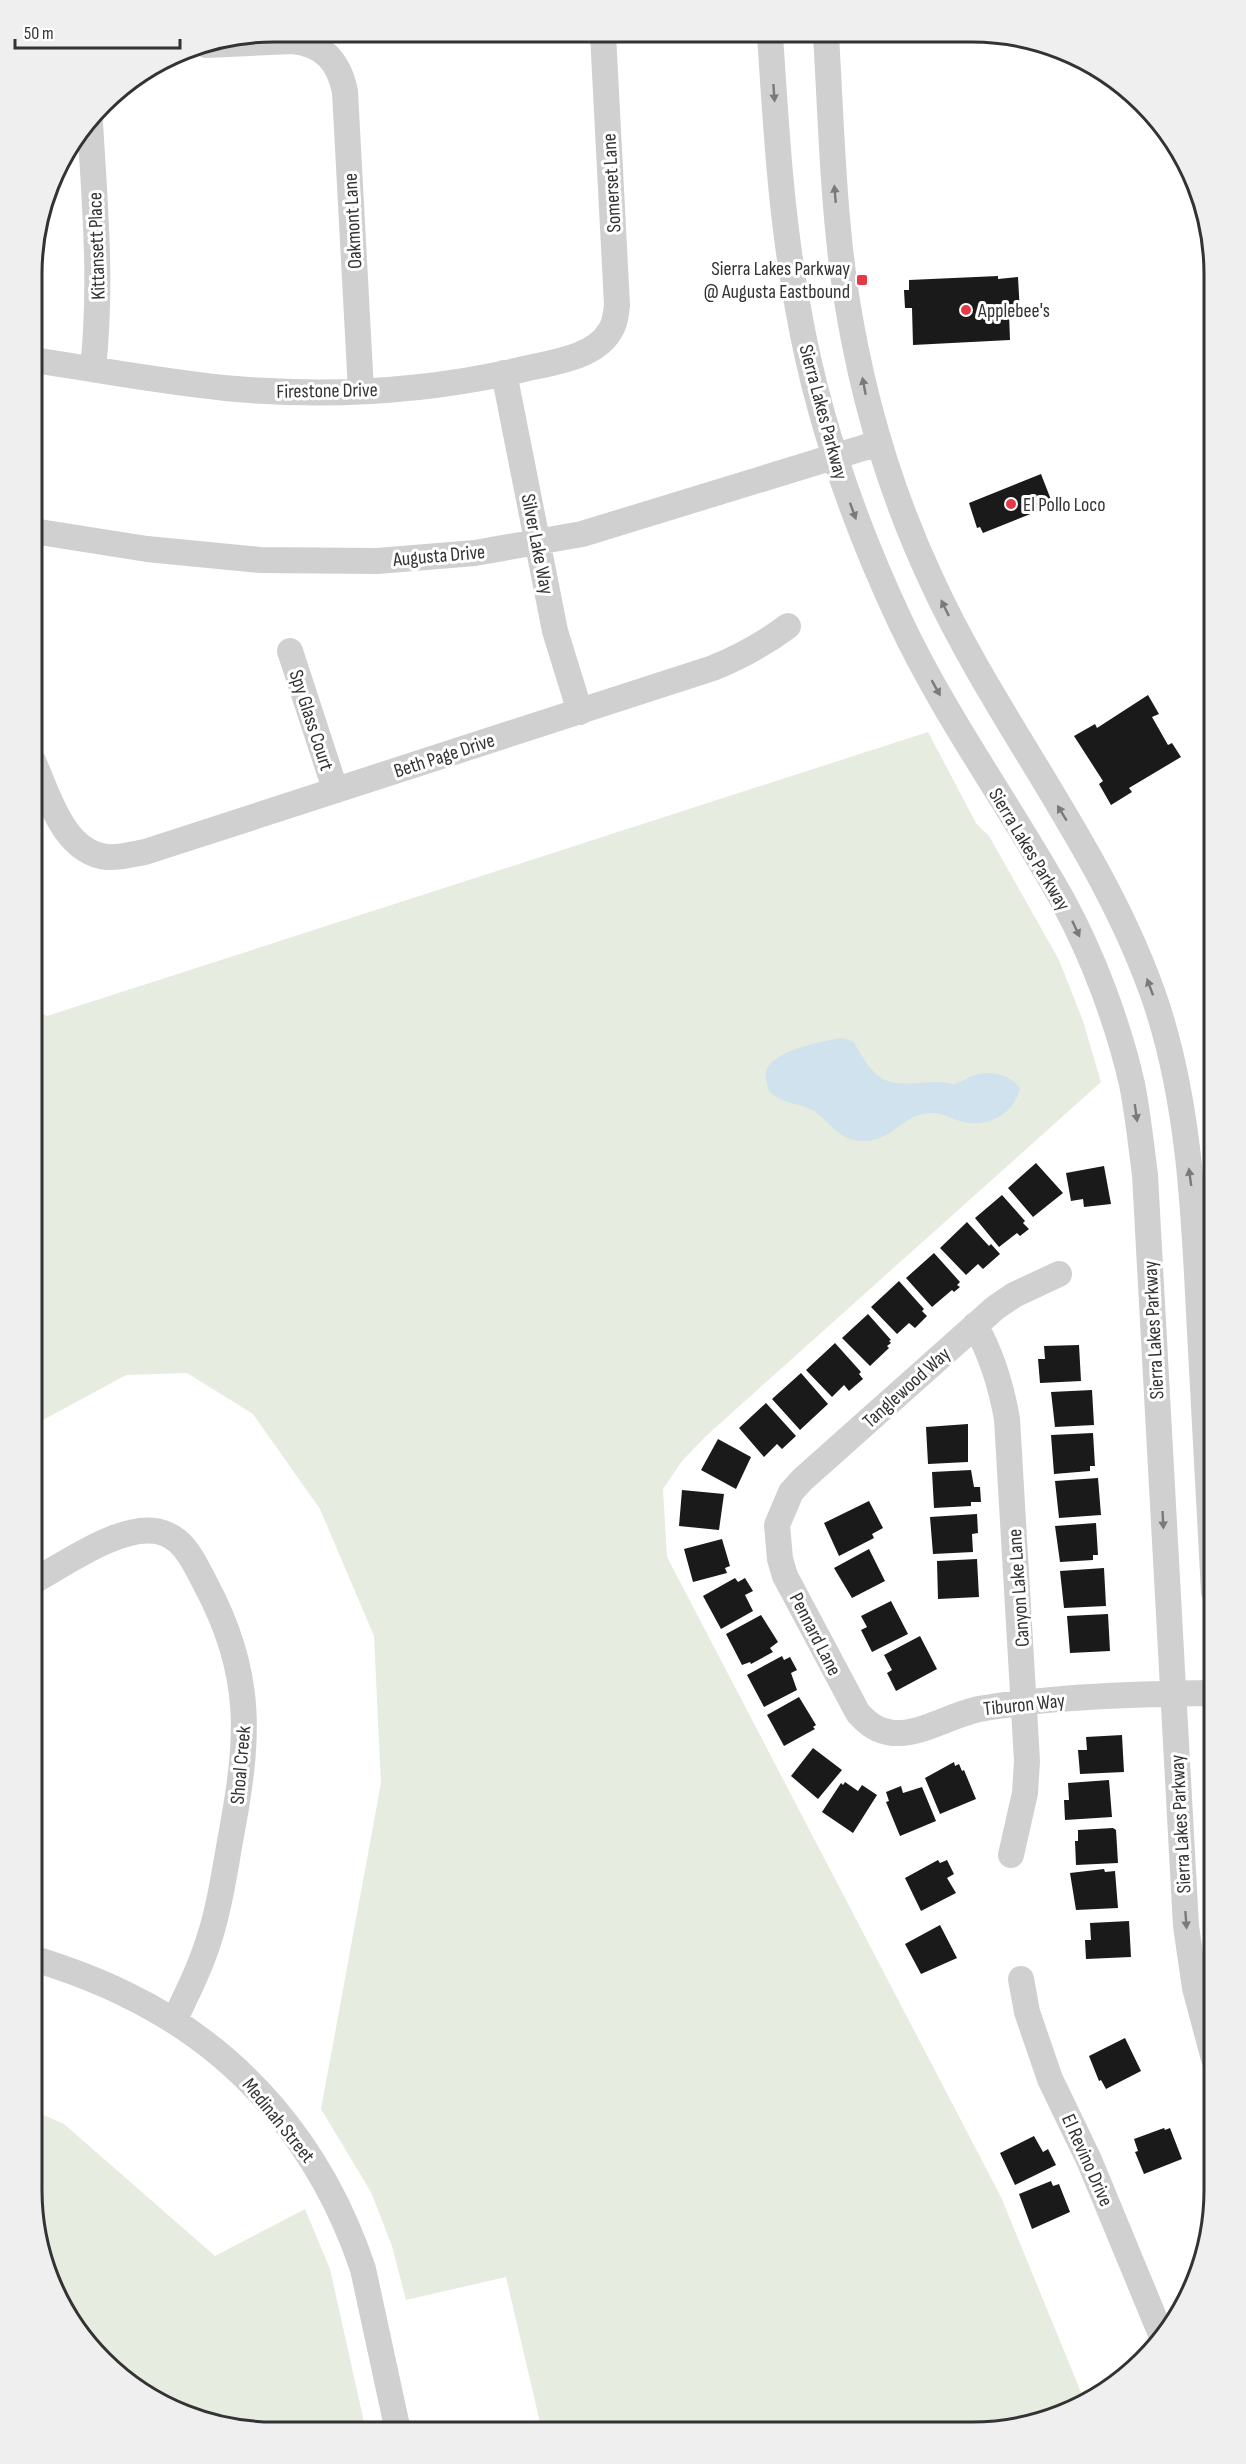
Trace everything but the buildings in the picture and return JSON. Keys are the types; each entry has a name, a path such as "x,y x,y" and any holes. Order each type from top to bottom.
{"street":[{"name":"Oakmont Lane","path":"306,42 328,55 337,66 345,92 362,391"},
{"name":"Somerset Lane","path":"603,42 617,291 615,318 610,331"},
{"name":"Sierra Lakes Parkway","path":"771,42 777,136 791,268 812,376 834,456 859,530 901,625 964,741 1064,902 1105,993 1132,1084 1145,1175 1186,1926 1195,1988 1204,2022"},
{"path":"826,42 834,191 845,289 866,397 898,500 931,579 978,670 1111,898 1148,981 1169,1045 1175,1068 1193,1203 1204,1407"},
{"name":"Kittansett Place","path":"91,132 99,282 93,369"},
{"name":"Firestone Drive","path":"42,361 236,389 362,391 435,385 504,373 579,354 597,344 610,331"},
{"name":"Silver Lake Way","path":"504,373 555,632 580,712"},
{"name":"Augusta Drive","path":"42,532 147,549 287,562 419,558 475,553 582,534 879,443"},
{"name":"Beth Page Drive","path":"42,780 67,832 77,845 92,853 108,857 145,852 713,669 765,643 788,626"},
{"name":"Spy Glass Court","path":"290,651 335,789"},
{"name":"Tanglewood Way","path":"777,1525 791,1492 803,1479 975,1325 1014,1295 1059,1274"},
{"name":"Canyon Lake Lane","path":"975,1325 991,1357 1007,1419 1027,1761 1025,1793 1011,1855"},
{"name":"Pennard Lane","path":"777,1525 777,1543 785,1576 858,1713 867,1724 880,1730"},
{"name":"Shoal Creek","path":"42,1577 116,1536 154,1531 168,1534 188,1551 218,1607 234,1654 240,1680 245,1727 242,1775 218,1910 203,1957 174,2021"},
{"path":"1172,1694 1204,1693"},
{"name":"Tiburon Way","path":"880,1730 906,1732 920,1730 967,1711 1025,1702 1172,1694"},
{"name":"Medinah Street","path":"42,1962 110,1987 174,2021 225,2059 254,2086 291,2127 320,2170 345,2221 363,2269 396,2422"},
{"name":"El Revino Drive","path":"1021,1978 1027,2012 1050,2079 1101,2188 1158,2328"}],"shaded area":[{"path":"928,732 976,823 989,836 1059,960 1083,1021 1101,1082 706,1436 682,1461 663,1489 667,1557 1001,2197 1082,2394 1046,2410 1017,2418 987,2422 540,2422 506,2277 406,2300 392,2246 371,2192 321,2109 381,1783 374,1636 320,1509 253,1414 187,1373 126,1375 42,1421 42,1013 47,1016"},
{"path":"42,2114 64,2124 215,2256 305,2209 330,2269 364,2422 259,2422 229,2418 200,2410 158,2391 133,2374 100,2343 81,2319 60,2279 46,2235 42,2205"}],"water":[{"path":"841,1038 853,1041 875,1073 892,1082 954,1084 975,1075 987,1073 1006,1077 1020,1088 1017,1097 1007,1111 983,1123 960,1121 934,1113 923,1114 913,1117 878,1138 867,1141 854,1140 838,1132 814,1111 782,1100 772,1094 766,1077 768,1068 774,1060 784,1054 808,1045"}],"place":[{"name":"Sierra Lakes Parkway @ Augusta Eastbound","path":"862,280"},
{"name":"Applebee's","path":"966,310"},
{"name":"El Pollo Loco","path":"1011,504"}]}
